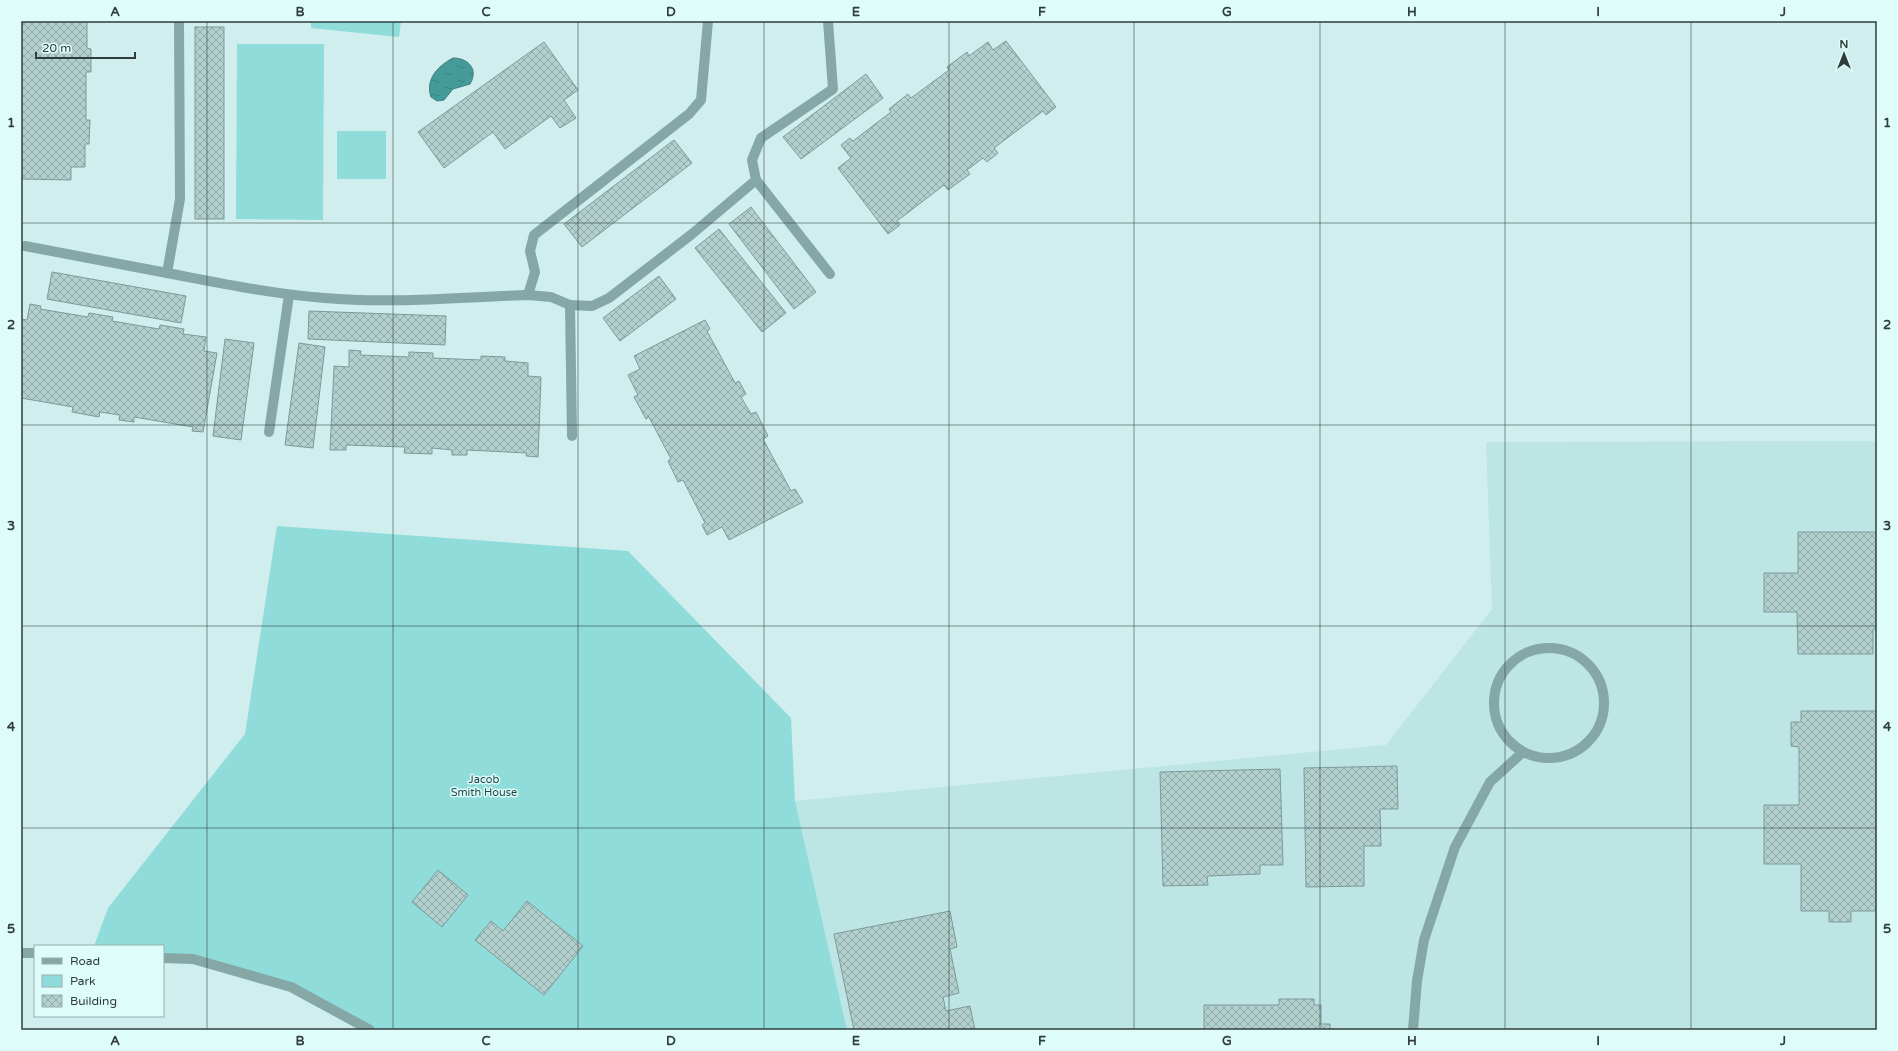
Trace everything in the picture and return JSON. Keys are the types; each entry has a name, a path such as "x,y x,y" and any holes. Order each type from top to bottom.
{"street":[{"path":"167,273 180,199 178,21"},
{"path":"528,295 535,272 530,251 534,235 689,114 701,100 708,21"},
{"path":"828,21 833,89 761,138 752,160 756,180 830,274"},
{"path":"25,246 289,295 327,299 376,300 528,295 551,297 570,305 592,306 609,298 692,234 756,180"},
{"path":"269,432 289,295"},
{"path":"570,305 572,436"},
{"path":"1553,647 1574,653 1592,667 1602,685 1604,707 1598,728 1585,745 1566,756 1544,758 1523,752 1506,739 1495,720 1493,698 1499,677 1513,660 1532,650 1553,647"},
{"path":"1413,1030 1417,981 1424,940 1455,847 1490,782 1523,752"},
{"path":"21,953 34,953"},
{"path":"164,958 193,959 291,987 370,1030"}],"shaded area":[{"path":"1877,441 1877,1030 847,1030 795,801 1386,745 1492,609 1486,442"}],"green space":[{"path":"311,21 401,21 399,37 311,28"},
{"path":"237,44 324,44 323,220 236,219"},
{"path":"337,131 386,131 386,179 337,179"},
{"name":"Jacob Smith House","path":"277,526 628,551 791,718 795,801 847,1030 370,1030 291,987 193,959 164,958 164,945 94,945 108,908 245,734"}],"water":[{"path":"453,58 463,60 470,65 473,69 472,79 470,84 453,89 444,100 437,101 431,97 431,79 442,65"}],"building":[{"path":"21,21 87,21 87,48 91,49 91,72 86,72 86,120 90,120 89,144 85,144 85,167 71,167 71,180 21,179"},
{"path":"195,27 224,27 224,219 195,219"},
{"path":"1006,41 1056,107 1046,115 1043,111 994,148 998,153 987,162 983,158 967,170 970,174 948,190 944,185 897,221 900,225 888,234 838,168 851,158 841,145 850,138 853,141 891,112 889,109 908,94 911,98 949,70 947,67 967,52 969,56 988,42 993,50"},
{"path":"544,42 578,90 564,100 576,118 560,128 551,116 505,149 493,132 444,168 418,132"},
{"path":"866,74 883,98 801,159 783,137"},
{"path":"674,140 692,163 582,247 564,224"},
{"path":"751,207 816,292 794,309 729,224"},
{"path":"719,229 786,313 762,332 695,248"},
{"path":"52,272 186,296 181,323 47,299"},
{"path":"659,276 676,299 620,341 603,318"},
{"path":"30,304 41,306 40,309 88,317 89,313 113,317 112,321 159,329 160,325 184,329 183,334 206,337 204,351 217,353 203,432 192,431 193,427 134,417 134,422 119,420 120,415 100,412 99,417 72,412 73,407 21,398 21,319 27,320"},
{"path":"309,311 446,316 445,345 308,339"},
{"path":"705,320 710,329 707,331 735,383 739,381 746,394 741,397 751,414 756,412 768,436 763,439 791,491 795,489 803,502 729,540 722,527 707,535 702,525 705,523 683,480 678,482 668,461 671,459 649,417 646,419 634,397 638,395 628,375 640,369 634,356"},
{"path":"225,339 254,343 241,440 213,436"},
{"path":"299,343 325,347 313,448 285,445"},
{"path":"349,350 361,351 360,355 409,357 409,352 433,353 433,358 481,360 481,356 505,357 505,361 528,363 528,376 541,377 538,457 526,456 527,453 467,450 467,455 452,455 452,450 432,448 432,454 404,453 405,447 346,445 346,450 330,450 334,366 349,367"},
{"path":"1798,532 1877,532 1877,629 1873,629 1873,654 1798,654 1797,612 1764,612 1764,573 1798,573"},
{"path":"1801,711 1877,711 1877,911 1851,911 1851,922 1829,922 1829,911 1801,911 1801,864 1764,864 1764,805 1799,805 1799,747 1791,746 1791,722 1801,722"},
{"path":"1397,766 1398,809 1380,809 1381,846 1364,846 1364,886 1306,887 1304,768"},
{"path":"1280,769 1283,865 1260,865 1260,874 1207,876 1208,885 1163,886 1160,772"},
{"path":"438,870 468,895 442,927 412,902"},
{"path":"527,901 583,946 544,995 475,940 491,921 503,931"},
{"path":"950,911 957,947 950,949 959,993 943,997 946,1011 970,1006 975,1030 854,1030 834,934"},
{"path":"1279,999 1314,999 1314,1005 1321,1005 1321,1024 1330,1024 1330,1030 1204,1030 1204,1005 1279,1005"}]}
